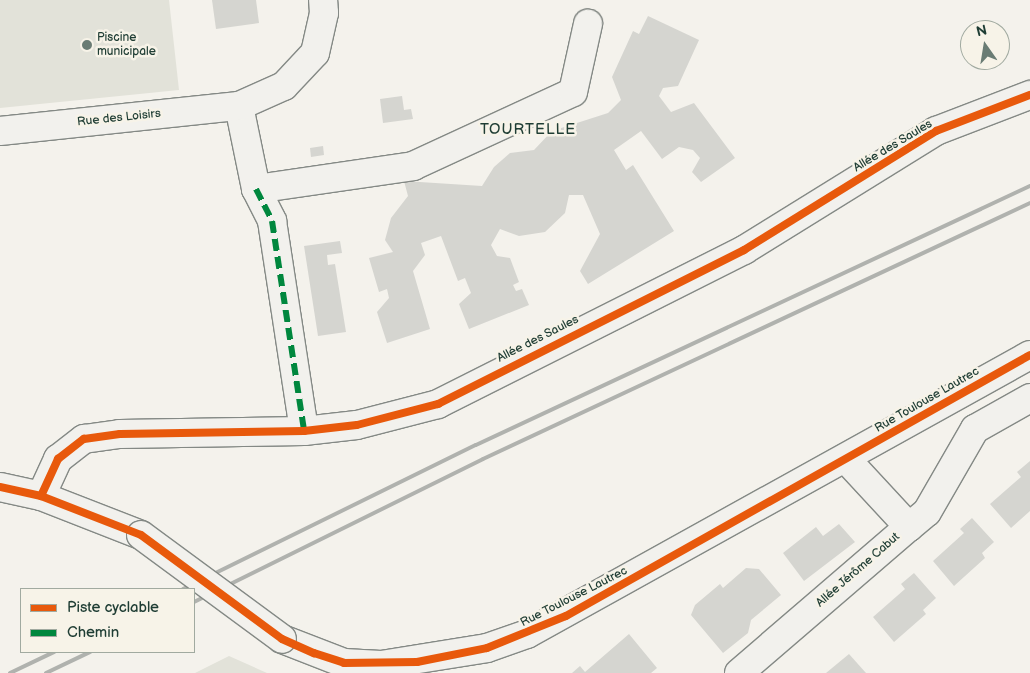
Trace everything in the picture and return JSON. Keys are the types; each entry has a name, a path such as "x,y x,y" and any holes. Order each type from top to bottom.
{"street":[{"name":"Rue des Loisirs","path":"0,131 239,106 284,86 315,53 324,13 323,0"},
{"path":"256,189 413,166 574,92 588,24"},
{"name":"Allée des Saules","path":"41,496 58,459 84,439 120,434 304,431 374,421 438,404 744,250 936,131 1030,95"},
{"path":"239,106 256,189 272,221 304,431"},
{"name":"Rue Toulouse Lautrec","path":"0,488 41,496 141,535 282,639 344,663 381,665 487,648 566,616 847,460 1030,355"},
{"path":"908,527 927,512 975,429 1030,398"},
{"name":"Allée Jérôme Cabut","path":"739,673 908,527 847,460"}],"shaded area":[{"name":"Piscine municipale","path":"0,0 169,0 179,90 0,108"},
{"path":"229,656 267,673 195,673"}],"building":[{"path":"212,0 256,0 259,23 216,29"},
{"path":"648,16 699,40 678,86 663,88 659,96 671,112 694,103 735,158 701,182 692,172 700,158 693,150 679,147 662,159 641,131 614,150 626,170 633,165 674,231 588,284 580,271 600,234 583,195 569,195 565,213 545,232 519,236 500,229 491,245 497,256 510,258 519,282 513,285 516,291 522,289 529,305 469,329 459,304 471,293 465,278 458,281 441,236 421,243 425,255 413,271 430,329 387,343 377,312 389,298 387,289 379,292 369,258 393,252 385,240 391,218 408,196 404,181 482,186 494,167 510,153 534,150 552,131 608,113 621,100 612,77 633,31 639,34"},
{"path":"402,96 404,110 411,109 413,119 383,123 380,99"},
{"path":"323,146 324,155 311,157 310,148"},
{"path":"340,241 342,253 327,255 328,265 335,264 346,332 318,336 304,246"},
{"path":"1030,461 1030,511 1011,528 990,504 1021,477 1017,472"},
{"path":"972,518 994,542 982,553 985,558 954,586 933,561 964,533 960,529"},
{"path":"839,524 855,542 804,581 783,553 816,527 823,536"},
{"path":"746,568 759,569 781,595 751,620 748,633 723,653 691,615 695,605 720,584 723,588"},
{"path":"914,573 936,598 923,610 926,614 894,642 873,617 905,589 901,584"},
{"path":"629,634 657,668 651,673 572,673 580,666 585,672"},
{"path":"849,654 866,673 826,673"}],"railway":[{"path":"185,588 476,445 1030,186"},
{"path":"195,602 483,459 1030,203"},
{"path":"10,673 52,653"},
{"path":"46,673 88,653"}],"marked path":[{"path":"256,189 272,221 304,431"}],"cycle path":[{"path":"41,496 58,459 84,439 120,434 304,431 357,425 438,404 744,250 936,131 1030,95"},
{"path":"0,487 41,496 141,535 282,639 314,653 344,663 417,662 487,648 566,616 1030,355"}],"place":[{"name":"Piscine municipale","path":"87,45"}],"district":[{"name":"TOURTELLE","path":"528,130"}]}
